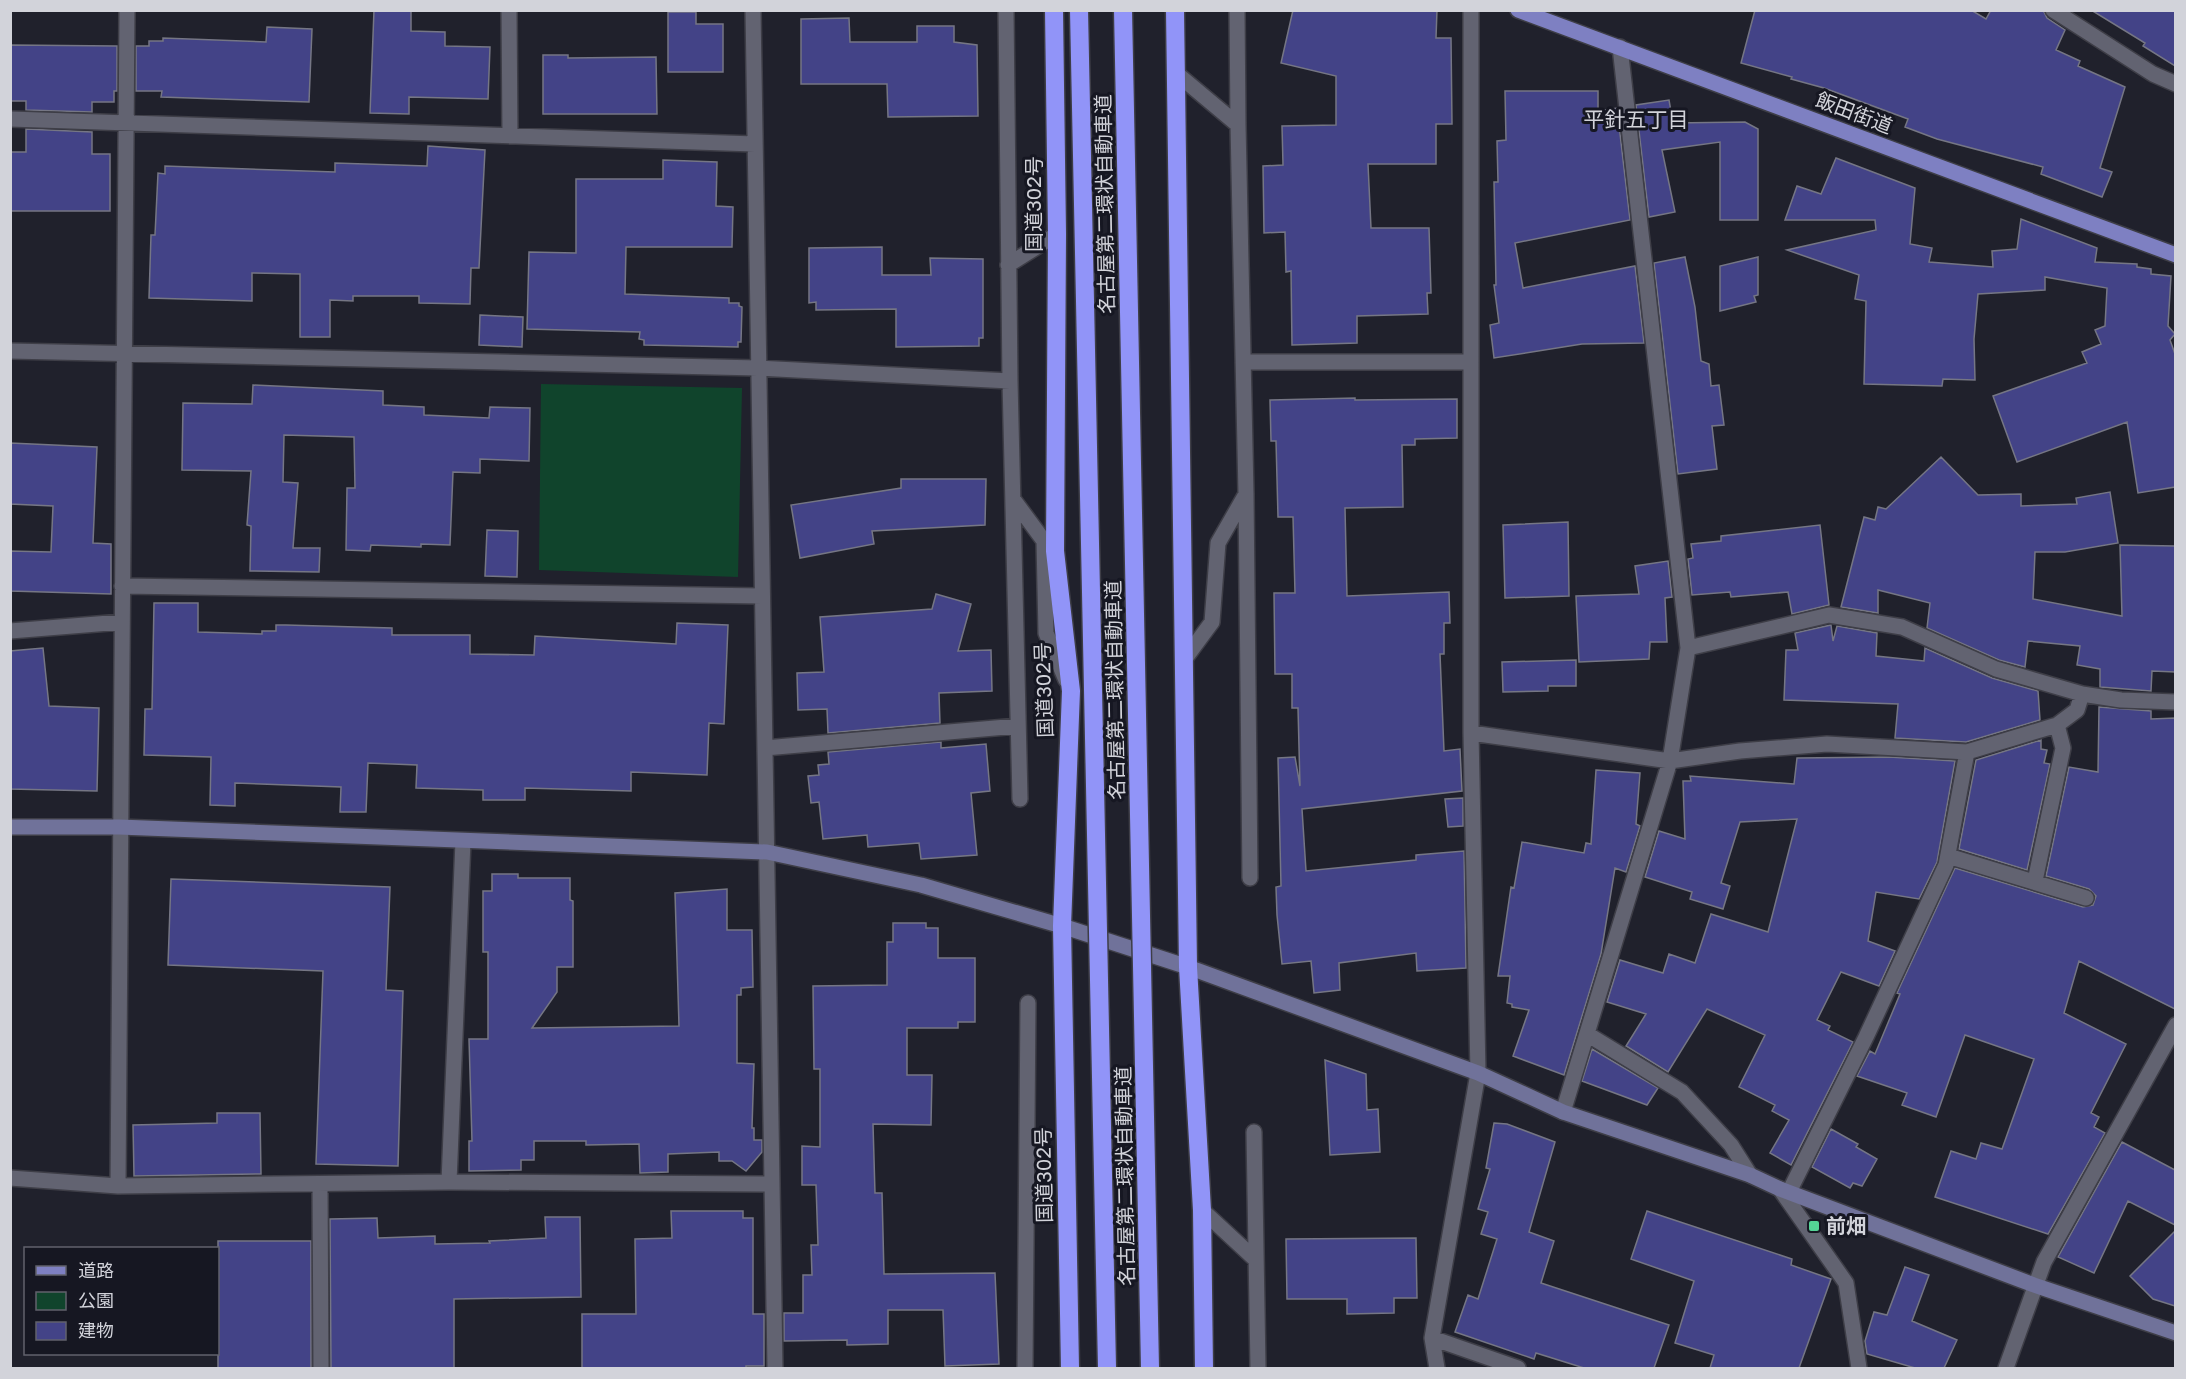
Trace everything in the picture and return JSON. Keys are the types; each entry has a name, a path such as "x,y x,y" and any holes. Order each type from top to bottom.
{"highway":[{"name":"国道302号","path":"1054,10 1057,234 1055,551 1071,691 1062,926 1070,1368"},
{"name":"名古屋第二環状自動車道","path":"1079,10 1107,1368"},
{"name":"名古屋第二環状自動車道","path":"1123,10 1150,1368"},
{"path":"1175,10 1188,967 1202,1210 1204,1368"}],"main road":[{"name":"飯田街道","path":"1518,10 2175,255"}],"street":[{"path":"118,1186 127,10"},
{"path":"509,10 510,136"},
{"path":"753,10 774,1368"},
{"path":"1006,10 1010,381 1020,799"},
{"path":"1237,10 1250,878"},
{"path":"1437,1368 1432,1338 1478,1073 1471,733 1471,10"},
{"path":"2053,10 2153,74 2175,84"},
{"path":"1563,1112 1670,761 1688,648 1620,47"},
{"path":"1176,73 1238,125"},
{"path":"10,119 755,144"},
{"path":"1008,265 1057,234"},
{"path":"10,351 758,369 1010,381"},
{"path":"1243,362 1471,362"},
{"path":"1184,660 1212,622 1218,543 1246,494"},
{"path":"1013,499 1044,541 1046,633 1071,691"},
{"path":"122,586 762,596"},
{"path":"1688,648 1829,615 1902,627 1996,669 2082,694 2121,700 2175,702"},
{"path":"10,631 122,622"},
{"path":"1471,733 1670,761 1740,751 1827,744 1967,752 2057,725 2077,710 2082,694"},
{"path":"2035,881 2063,748 2057,725"},
{"path":"765,748 1018,726"},
{"path":"1784,1190 1866,1037 1948,856 1967,752"},
{"path":"10,827 119,827 767,852 921,885 1062,926 1188,967 1259,996 1478,1073 1563,1112 1750,1175 2034,1285 2175,1333"},
{"path":"449,1182 464,841"},
{"path":"1948,856 2086,898"},
{"path":"1025,1368 1028,1003"},
{"path":"2006,1368 2044,1262 2175,1025"},
{"path":"1587,1034 1682,1092 1731,1145 1750,1175"},
{"path":"1254,1132 1258,1368"},
{"path":"10,1178 118,1186 449,1182 770,1184"},
{"path":"320,1184 321,1368"},
{"path":"1784,1190 1846,1283 1859,1368"},
{"path":"1202,1210 1257,1260"},
{"path":"1432,1338 1518,1368"}],"green space":[{"path":"541,384 742,388 738,577 539,570"}],"building":[{"path":"374,10 411,10 411,31 445,32 445,46 490,47 488,99 409,97 409,114 370,113"},
{"path":"1293,10 1437,10 1436,38 1451,38 1452,124 1436,124 1436,164 1368,164 1371,228 1429,228 1431,293 1427,293 1428,314 1357,316 1357,343 1292,345 1291,271 1286,272 1285,232 1264,233 1263,166 1283,165 1282,126 1336,125 1336,76 1281,63"},
{"path":"1755,10 1971,10 1986,19 1991,10 2043,10 2047,18 2065,30 2056,50 2080,61 2078,66 2125,87 2100,168 2112,172 2102,197 2041,174 2043,167 1937,139 1905,127 1908,119 1824,88 1791,79 1792,77 1741,63"},
{"path":"2091,10 2175,10 2175,66 2143,46 2145,43"},
{"path":"668,12 696,12 696,24 723,24 723,72 668,72"},
{"path":"849,18 850,42 917,42 917,26 954,26 954,42 977,45 978,116 888,117 887,84 801,84 801,19"},
{"path":"267,27 312,29 309,102 161,97 162,91 136,91 136,46 149,46 149,41 163,41 163,38 266,42"},
{"path":"10,45 117,46 117,91 114,91 114,102 92,102 92,112 26,110 26,101 10,101"},
{"path":"543,55 568,55 568,58 656,57 657,114 543,114"},
{"path":"1505,91 1598,91 1598,111 1617,108 1630,220 1515,243 1523,288 1635,266 1644,343 1582,344 1494,358 1490,325 1499,323 1494,285 1496,285 1494,182 1498,182 1497,141 1506,140"},
{"path":"1669,100 1673,123 1745,122 1758,129 1758,220 1720,220 1720,142 1662,150 1675,212 1649,217 1636,105"},
{"path":"26,129 92,132 92,154 110,154 110,211 10,211 10,152 26,152"},
{"path":"428,146 485,150 479,268 471,268 470,304 419,303 419,296 353,296 353,301 330,300 330,337 300,337 300,274 252,273 252,301 149,298 151,235 155,235 158,173 165,174 165,166 335,172 335,163 427,166"},
{"path":"1836,158 1915,188 1910,244 1932,248 1929,262 1993,267 1992,251 2017,249 2021,219 2097,248 2095,262 2137,264 2137,267 2151,269 2151,274 2171,276 2168,326 2175,334 2170,340 2175,354 2175,487 2138,493 2127,422 2017,462 1993,396 2087,363 2082,352 2101,344 2095,330 2105,326 2107,288 2045,277 2045,290 1978,294 1974,339 1975,380 1943,379 1942,386 1864,384 1866,301 1855,299 1859,275 1787,250 1876,230 1875,220 1785,220 1797,186 1821,194"},
{"path":"663,160 717,162 716,206 733,207 732,247 626,247 625,294 729,298 729,303 739,303 742,307 741,342 738,342 738,347 644,345 644,340 639,339 640,332 527,329 529,252 576,253 576,179 663,179"},
{"path":"882,247 882,275 931,275 930,258 983,259 983,338 979,338 979,346 896,347 896,309 816,310 816,302 809,303 809,248"},
{"path":"1685,257 1695,307 1701,361 1709,364 1711,386 1719,385 1724,425 1712,426 1717,469 1678,474 1654,263"},
{"path":"1758,257 1758,295 1754,296 1756,302 1720,311 1720,266"},
{"path":"480,315 523,317 522,347 479,345"},
{"path":"253,385 383,391 383,405 424,407 424,415 489,418 490,407 530,408 529,461 480,459 480,473 453,472 450,545 421,544 421,547 371,545 370,551 346,550 347,488 355,488 354,437 284,435 283,482 298,483 293,548 320,548 319,572 250,571 251,526 247,525 251,471 182,470 183,403 252,404"},
{"path":"1355,398 1355,400 1457,399 1457,438 1415,439 1415,445 1402,445 1403,507 1345,508 1347,596 1449,592 1450,623 1444,623 1444,654 1440,654 1444,751 1460,749 1462,791 1302,809 1306,871 1416,860 1416,855 1464,851 1466,968 1417,971 1416,953 1339,963 1340,990 1314,993 1311,961 1282,964 1277,915 1276,887 1281,886 1278,758 1295,757 1300,786 1298,708 1292,708 1292,674 1275,674 1274,593 1295,593 1293,517 1278,517 1276,441 1271,441 1270,400"},
{"path":"10,443 97,447 93,543 111,544 111,594 10,591 10,551 51,552 53,506 10,504"},
{"path":"1941,457 1978,495 2021,494 2021,506 2077,504 2076,498 2110,492 2118,543 2065,552 2035,552 2033,599 2122,616 2120,545 2175,546 2175,672 2152,671 2151,691 2100,687 2100,669 2077,665 2080,646 2028,641 2025,667 1999,660 1927,628 1930,603 1878,590 1878,613 1841,607 1864,517 1875,520 1878,507 1886,509"},
{"path":"901,479 986,479 985,525 872,531 874,544 800,558 791,505 901,488"},
{"path":"1568,522 1569,596 1505,598 1503,525"},
{"path":"1820,525 1829,605 1792,614 1788,592 1731,597 1730,592 1692,595 1688,559 1693,558 1691,544 1721,541 1721,536"},
{"path":"487,530 518,531 517,577 485,576"},
{"path":"1668,561 1672,597 1665,598 1667,642 1650,642 1649,659 1579,662 1576,596 1639,594 1635,566"},
{"path":"936,594 971,604 958,651 991,650 992,691 939,693 940,723 828,733 827,709 798,710 797,673 824,672 820,617 932,609"},
{"path":"154,603 198,603 198,632 262,634 262,631 276,631 276,625 392,628 392,635 470,635 470,654 534,655 535,636 676,644 677,623 728,625 724,724 709,723 707,775 631,772 631,791 525,788 525,800 483,800 483,790 416,788 417,765 368,763 366,812 340,812 341,787 235,783 235,806 210,805 211,757 144,755 145,709 152,709"},
{"path":"1831,625 1833,641 1837,626 1877,633 1876,656 1924,661 1925,648 1992,678 2038,691 2040,720 1966,742 1895,738 1898,704 1784,700 1786,650 1798,650 1795,633"},
{"path":"43,648 49,706 99,708 97,791 10,789 10,651"},
{"path":"1576,660 1576,686 1548,686 1548,691 1503,692 1502,662"},
{"path":"2099,707 2151,711 2151,719 2175,718 2175,1009 2079,961 2064,1013 2126,1044 2091,1113 2099,1117 2094,1127 2105,1133 2048,1234 1935,1197 1951,1151 1976,1159 1981,1143 2002,1149 2034,1059 1965,1035 1936,1117 1902,1105 1907,1093 1857,1076 1870,1051 1875,1054 1900,994 1897,993 1955,868 2083,907 2093,905 2096,896 2089,889 2046,876 2069,767 2098,772"},
{"path":"2041,740 2041,749 2047,750 2044,763 2050,764 2027,870 1959,849 1976,760"},
{"path":"941,742 941,748 986,744 990,791 971,793 977,855 921,859 919,843 868,847 867,835 823,839 819,802 811,803 808,776 819,775 818,765 829,764 828,752"},
{"path":"1889,757 1955,761 1937,862 1919,899 1876,892 1868,941 1895,951 1879,986 1841,972 1817,1020 1830,1026 1828,1030 1853,1042 1791,1165 1770,1153 1789,1120 1772,1111 1775,1105 1739,1087 1765,1035 1707,1009 1668,1072 1626,1046 1646,1014 1607,1002 1620,960 1663,973 1669,954 1695,963 1711,914 1768,932 1797,819 1740,822 1721,883 1730,886 1723,909 1690,899 1692,892 1645,877 1659,831 1685,839 1683,781 1691,781 1690,776 1794,784 1797,758"},
{"path":"1596,770 1640,773 1636,824 1640,826 1626,872 1615,868 1601,954 1564,1075 1513,1056 1529,1010 1512,1007 1512,1004 1507,1003 1510,976 1498,976 1511,887 1514,888 1522,842 1584,853 1586,843 1591,844"},
{"path":"1463,798 1463,826 1448,827 1445,799"},
{"path":"492,874 518,874 518,878 570,878 570,900 573,901 573,967 557,967 557,992 532,1028 679,1026 675,893 727,889 727,930 752,930 753,987 741,988 741,995 737,995 737,1063 754,1064 752,1128 754,1128 754,1140 762,1140 762,1152 746,1171 732,1161 719,1161 719,1152 668,1154 668,1172 640,1173 639,1144 586,1145 586,1141 534,1141 534,1160 521,1160 521,1170 469,1171 469,1141 472,1141 469,1039 488,1039 488,952 483,952 483,891 492,891"},
{"path":"171,879 390,887 386,990 403,991 398,1166 316,1164 323,971 168,965"},
{"path":"893,923 926,923 926,928 938,928 938,958 975,958 975,1022 958,1022 958,1028 907,1028 907,1075 932,1075 931,1125 873,1124 875,1193 882,1193 884,1274 995,1273 999,1364 945,1366 943,1310 888,1310 888,1344 847,1345 847,1340 784,1341 784,1313 803,1313 803,1275 812,1275 811,1245 818,1245 816,1185 802,1185 802,1146 820,1147 820,1069 814,1069 813,986 887,985 887,942 893,942"},
{"path":"1592,1049 1658,1088 1647,1105 1582,1081"},
{"path":"1325,1060 1366,1074 1367,1110 1378,1109 1380,1152 1330,1155"},
{"path":"217,1113 260,1113 261,1174 134,1176 133,1125 217,1123"},
{"path":"1494,1123 1507,1124 1555,1142 1529,1232 1554,1241 1541,1283 1669,1325 1654,1368 1584,1368 1536,1353 1534,1359 1455,1332 1468,1295 1478,1299 1497,1239 1481,1234 1488,1212 1478,1209 1490,1169 1486,1168"},
{"path":"1831,1129 1858,1144 1856,1147 1877,1159 1862,1186 1853,1183 1850,1188 1812,1167"},
{"path":"2122,1142 2175,1170 2175,1225 2128,1201 2094,1273 2058,1257"},
{"path":"671,1211 743,1211 743,1218 753,1218 753,1314 764,1314 764,1366 746,1366 746,1368 582,1368 582,1314 636,1314 635,1239 672,1238"},
{"path":"1647,1211 1792,1259 1791,1265 1831,1279 1799,1368 1710,1368 1714,1355 1675,1343 1694,1281 1631,1259"},
{"path":"545,1217 580,1217 581,1297 454,1299 454,1368 331,1368 330,1219 377,1218 378,1238 435,1236 435,1244 490,1243 489,1241 546,1238"},
{"path":"2175,1231 2175,1306 2153,1299 2130,1276"},
{"path":"1416,1238 1417,1298 1394,1298 1394,1313 1347,1314 1347,1299 1287,1299 1286,1239"},
{"path":"218,1241 311,1241 311,1368 218,1368"},
{"path":"1905,1267 1929,1275 1912,1321 1957,1340 1944,1368 1915,1368 1867,1354 1865,1341 1874,1312 1887,1315"}],"place":[{"name":"前畑","path":"1814,1226"}],"district":[{"name":"平針五丁目","path":"1636,120"}]}
